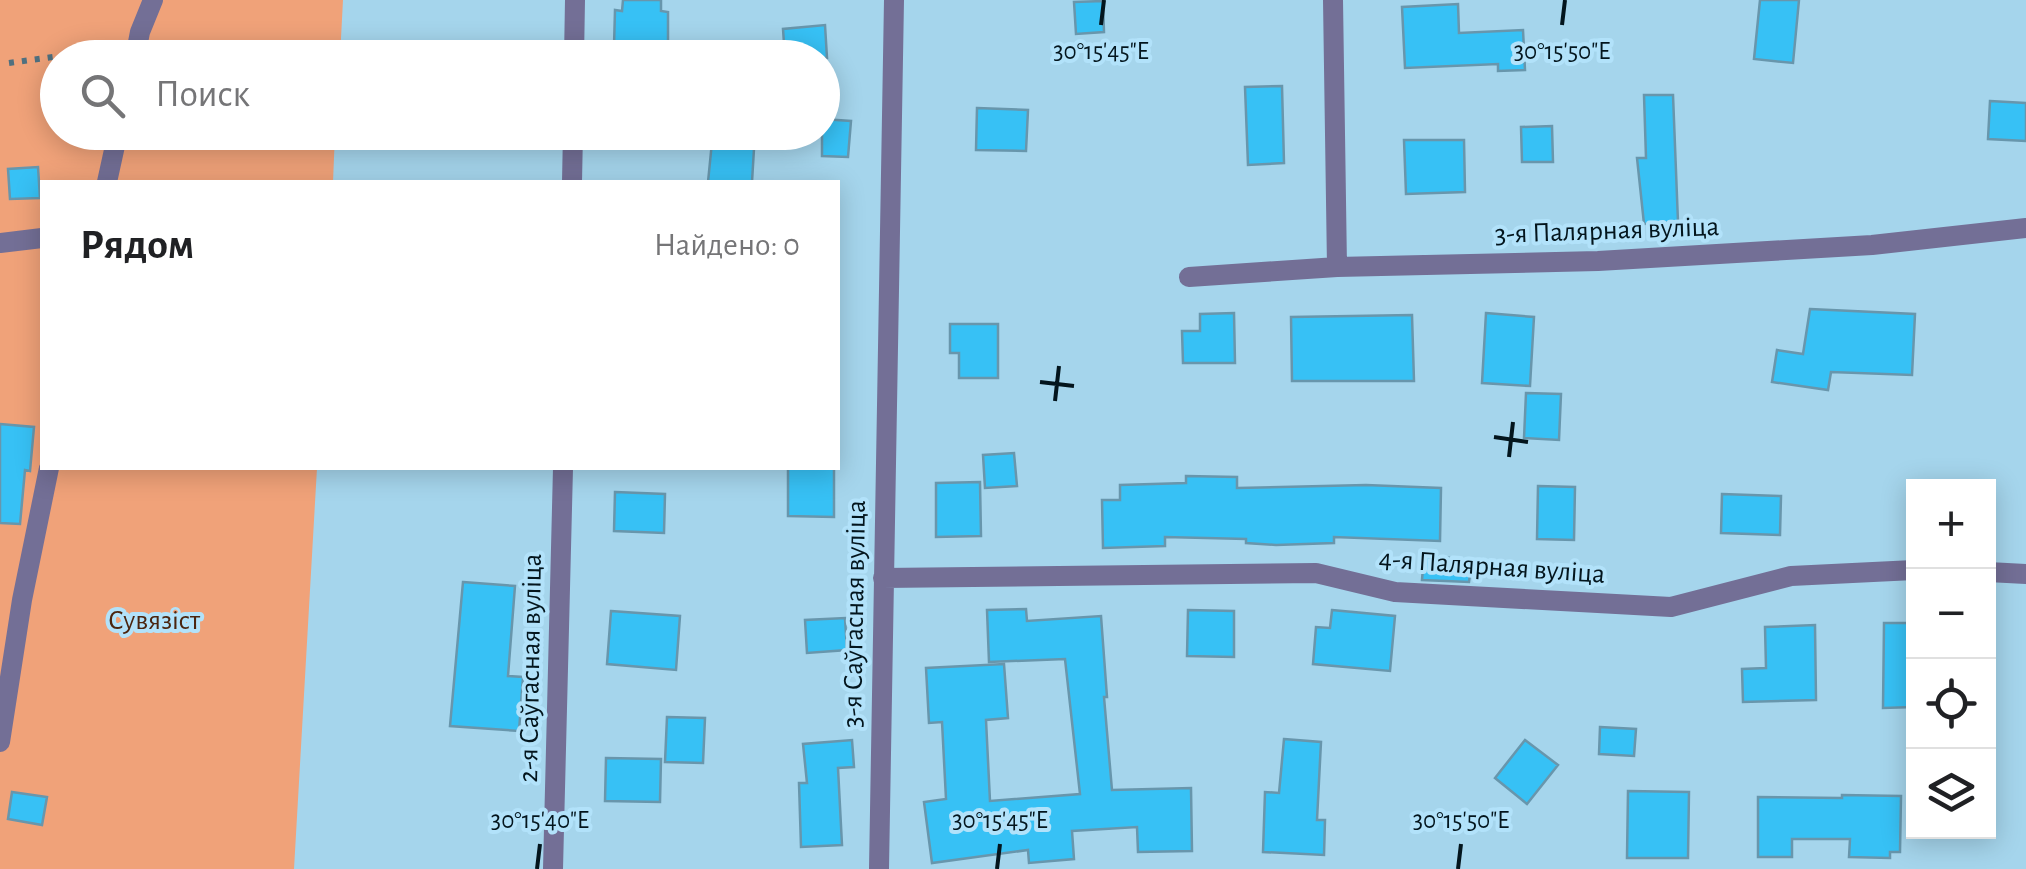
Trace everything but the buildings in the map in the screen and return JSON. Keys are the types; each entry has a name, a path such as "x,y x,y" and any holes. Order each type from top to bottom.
{"street":[{"path":"140,40 154,0"},
{"path":"574,40 575,0"},
{"name":"3-я Саўгасная вуліца","path":"879,869 894,0"},
{"path":"1332,0 1337,267"},
{"path":"108,180 114,150"},
{"path":"572,180 573,150"},
{"name":"3-я Палярная вуліца","path":"1189,277 1337,267 1598,261 1872,245 2026,228"},
{"path":"0,244 40,238"},
{"path":"0,742 11,601 48,470"},
{"name":"2-я Саўгасная вуліца","path":"553,869 563,470"},
{"name":"4-я Палярная вуліца","path":"883,578 1316,573 1395,592 1671,607 1791,576 1906,570"},
{"path":"1996,572 2026,574"}],"path":[{"path":"8,63 40,60"}],"green space":[{"name":"Сувязіст","path":"0,0 343,0 341,40 40,40 40,150 334,150 333,180 40,180 40,470 317,470 294,869 0,869"}]}
